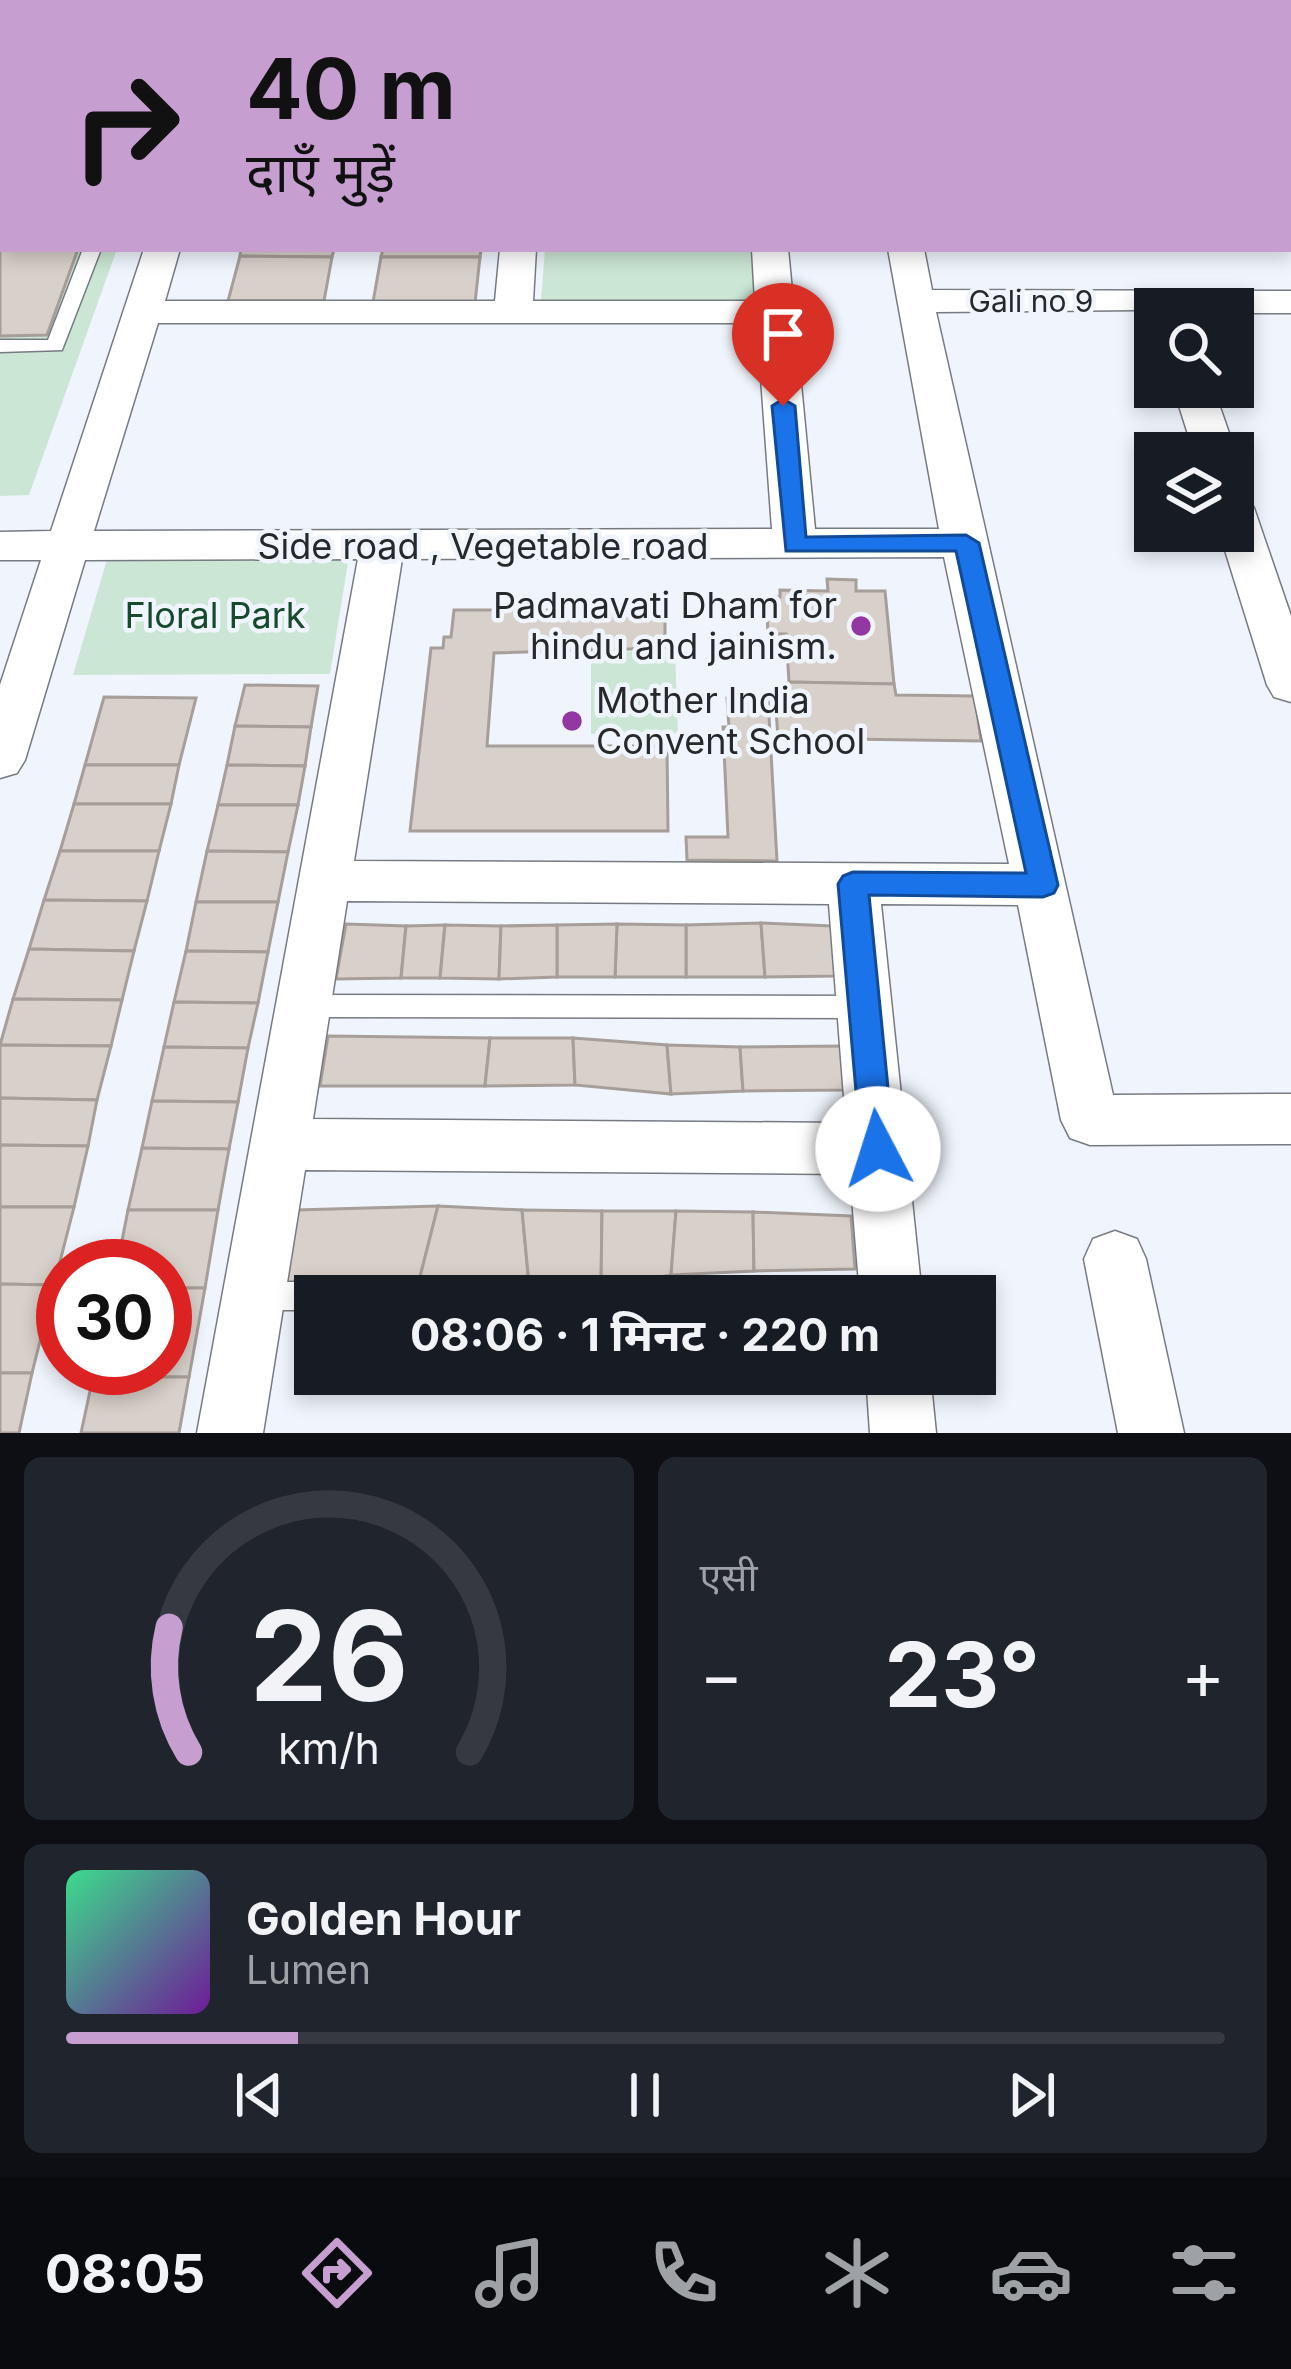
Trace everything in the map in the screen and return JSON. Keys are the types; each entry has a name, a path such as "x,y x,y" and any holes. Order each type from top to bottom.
{"street":[{"path":"0,760 161,252"},
{"path":"513,312 518,252"},
{"path":"770,252 795,546"},
{"path":"907,252 1090,1120 1291,1119"},
{"name":"Gali no 9","path":"915,302 1134,305"},
{"name":"Gali no 9","path":"1254,303 1291,302"},
{"path":"142,312 776,312"},
{"name":"Side road , Vegetable road","path":"0,546 966,543"},
{"path":"230,1433 382,546"},
{"path":"1247,552 1291,685"},
{"path":"324,881 1043,885"},
{"path":"853,884 889,1275"},
{"path":"279,1144 878,1149"},
{"path":"1115,1259 1151,1433"},
{"path":"900,1395 903,1433"}],"lane":[{"path":"0,346 55,346 91,252"},
{"path":"303,1006 865,1007"},
{"path":"254,1296 294,1296"}],"green space":[{"path":"0,252 116,252 29,495 0,496"},
{"path":"545,252 752,252 755,301 541,300"},
{"name":"Floral Park","path":"108,556 349,556 330,674 73,675"},
{"path":"675,651 678,733 591,734 591,652"}],"building":[{"path":"0,252 77,252 47,335 0,336"},
{"path":"241,252 333,252 332,257 240,256"},
{"path":"382,252 481,252 480,257 381,257"},
{"path":"240,256 332,257 324,301 228,301"},
{"path":"381,257 480,257 475,303 373,302"},
{"path":"827,579 856,580 856,591 885,591 894,684 789,682 786,634 768,634 766,597 780,597 780,590 828,591"},
{"path":"454,610 665,610 665,648 494,653 487,746 667,746 668,831 410,831 431,648 443,648 444,637 451,637"},
{"path":"789,682 894,684 896,695 975,696 981,741 778,738 775,696 789,696"},
{"path":"245,685 318,686 311,727 235,726"},
{"path":"104,697 196,698 179,765 85,765"},
{"path":"727,698 768,698 777,861 687,860 686,837 728,837 723,727 729,727"},
{"path":"235,726 311,727 305,766 227,765"},
{"path":"85,765 179,765 171,804 74,804"},
{"path":"227,765 305,766 298,805 218,805"},
{"path":"74,804 171,804 159,851 60,851"},
{"path":"218,805 298,805 288,852 207,851"},
{"path":"60,851 159,851 147,901 44,900"},
{"path":"207,851 288,852 278,902 196,902"},
{"path":"44,900 147,901 134,951 29,949"},
{"path":"196,902 278,902 268,952 186,951"},
{"path":"761,923 765,977 686,977 686,925"},
{"path":"761,923 832,926 836,976 765,977"},
{"path":"346,924 406,926 401,978 336,979"},
{"path":"617,924 686,925 686,977 615,977"},
{"path":"617,924 615,977 557,977 557,925"},
{"path":"445,925 440,978 401,978 406,926"},
{"path":"445,925 501,926 499,979 440,978"},
{"path":"557,925 557,977 499,979 501,926"},
{"path":"29,949 134,951 122,1000 13,999"},
{"path":"186,951 268,952 258,1003 174,1002"},
{"path":"13,999 122,1000 111,1046 0,1045"},
{"path":"174,1002 258,1003 248,1048 164,1047"},
{"path":"328,1036 490,1038 485,1086 320,1086"},
{"path":"490,1038 573,1038 575,1085 485,1086"},
{"path":"573,1038 667,1045 671,1094 575,1085"},
{"path":"0,1045 111,1046 97,1100 0,1098"},
{"path":"667,1045 740,1047 743,1091 671,1094"},
{"path":"842,1046 846,1090 743,1091 740,1047"},
{"path":"164,1047 248,1048 238,1102 152,1101"},
{"path":"0,1098 97,1100 88,1146 0,1145"},
{"path":"152,1101 238,1102 229,1149 142,1148"},
{"path":"0,1145 88,1146 74,1207 0,1207"},
{"path":"142,1148 229,1149 218,1210 128,1210"},
{"path":"438,1206 421,1275 294,1275 294,1283 286,1283 296,1210"},
{"path":"438,1206 522,1210 528,1275 421,1275"},
{"path":"0,1207 74,1207 66,1239 36,1239 36,1285 0,1284"},
{"path":"128,1210 218,1210 205,1288 192,1288 192,1239 122,1239"},
{"path":"522,1210 602,1211 601,1275 528,1275"},
{"path":"602,1211 676,1211 671,1275 601,1275"},
{"path":"676,1211 753,1212 754,1271 671,1275"},
{"path":"753,1212 851,1216 855,1269 754,1271"},
{"path":"0,1284 36,1285 32,1373 0,1373"},
{"path":"192,1288 205,1288 192,1360"},
{"path":"0,1373 32,1373 19,1433 0,1433"},
{"path":"89,1395 186,1395 179,1433 81,1433"}],"place":[{"name":"Padmavati Dham for hindu and jainism.","path":"861,626"},
{"name":"Mother India Convent School","path":"572,721"}],"route":[{"path":"783,406 795,546 966,543 1043,885 853,884 878,1149"}]}
